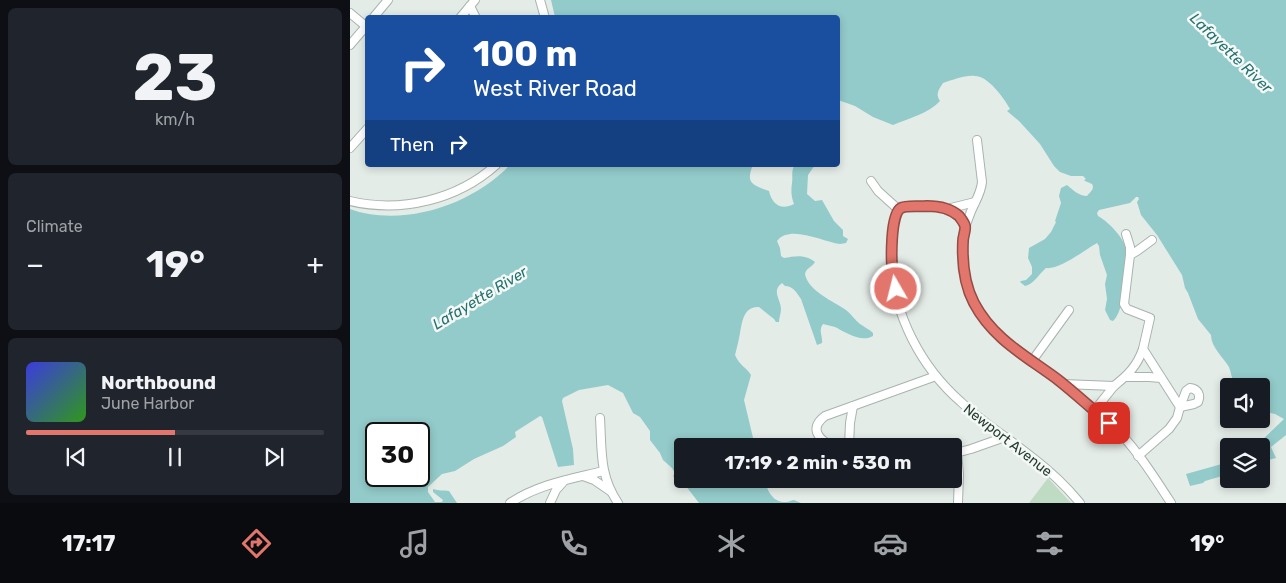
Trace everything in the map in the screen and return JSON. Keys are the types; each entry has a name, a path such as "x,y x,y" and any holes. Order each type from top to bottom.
{"street":[{"path":"376,15 388,0"},
{"path":"540,0 544,15"},
{"path":"462,15 472,3"},
{"path":"350,13 365,24"},
{"path":"350,44 365,28"},
{"path":"350,148 365,133"},
{"path":"977,140 982,182 980,194 975,202 963,238 963,266 974,302 994,332 1063,384 1116,429 1138,456 1171,503"},
{"path":"350,201 388,206 428,201 453,193 478,179 493,167"},
{"path":"871,181 878,191 899,210 904,207 935,206 947,209 959,217 966,227"},
{"path":"947,209 975,202"},
{"name":"Newport Avenue","path":"899,210 895,218 892,239 893,275 902,316 921,353 936,376 962,404 1032,457 1053,475 1080,503"},
{"path":"1094,411 1114,386 1126,377 1136,365 1143,349 1150,318 1127,309 1124,304 1130,255 1126,234"},
{"path":"1130,255 1152,240"},
{"path":"1032,361 1069,310"},
{"path":"1138,456 1169,429 1178,418 1180,407 1143,349"},
{"path":"820,438 817,431 818,422 824,416 936,376"},
{"path":"1126,377 1149,376 1161,378"},
{"path":"1063,384 1114,386"},
{"path":"849,438 853,406"},
{"path":"600,418 604,471 611,492 618,503"},
{"path":"962,451 1005,437"},
{"path":"510,503 545,486 566,479 604,471"},
{"path":"582,476 594,480 611,492"},
{"path":"550,503 556,490 566,479"},
{"path":"958,503 959,488"},
{"path":"1163,491 1163,503"},
{"path":"525,495 531,503"}],"green space":[{"path":"1048,478 1071,503 1029,503"}],"water":[{"name":"Lafayette River","path":"551,0 1286,0 1286,435 1271,447 1276,458 1270,460 1270,438 1264,438 1284,419 1270,413 1270,378 1232,378 1229,367 1215,348 1211,335 1198,319 1185,288 1182,275 1157,235 1141,215 1137,202 1138,197 1130,203 1099,210 1097,213 1119,236 1128,252 1124,292 1120,310 1113,321 1110,320 1105,310 1107,275 1097,243 1065,263 1046,268 1034,281 1025,286 1020,282 1026,280 1032,274 1032,267 1028,258 1029,248 1045,239 1051,232 1061,203 1059,196 1061,188 1067,185 1079,194 1087,196 1092,190 1092,184 1085,181 1086,179 1083,176 1071,176 1060,172 1040,144 1007,111 1010,109 995,88 980,77 971,76 943,83 938,94 940,101 924,112 893,125 840,101 840,15 555,15"},
{"name":"Lafayette River","path":"508,167 752,167 750,176 752,183 769,191 775,203 785,207 794,204 791,191 794,167 814,167 808,175 807,194 815,201 822,200 834,221 843,230 843,236 848,239 846,243 840,244 807,235 790,234 783,236 777,241 781,256 784,258 804,257 815,262 805,274 811,286 846,310 860,324 870,330 873,336 858,338 835,327 823,324 821,331 822,343 817,345 801,299 793,289 782,283 777,289 777,296 781,306 779,322 776,322 759,307 748,310 743,320 735,355 751,375 744,400 753,438 674,438 674,471 663,460 650,440 650,431 640,417 633,413 623,393 608,385 579,390 563,398 562,401 573,449 574,465 558,467 542,417 540,416 515,432 516,437 503,446 474,459 455,471 442,474 430,485 430,422 365,422 365,487 428,487 428,492 435,502 442,502 443,500 433,492 433,489 449,491 457,503 350,503 350,209 366,214 407,215 426,212 463,198 496,178"},
{"path":"1220,465 1220,477 1203,483 1190,486 1186,474"},
{"path":"687,488 768,488 774,498 781,502 794,500 801,503 699,503"}],"route":[{"path":"896,289 893,275 892,239 895,218 899,210 904,207 935,206 956,214 966,227 963,238 963,266 970,294 987,324 1001,338 1058,380 1109,423"}]}
